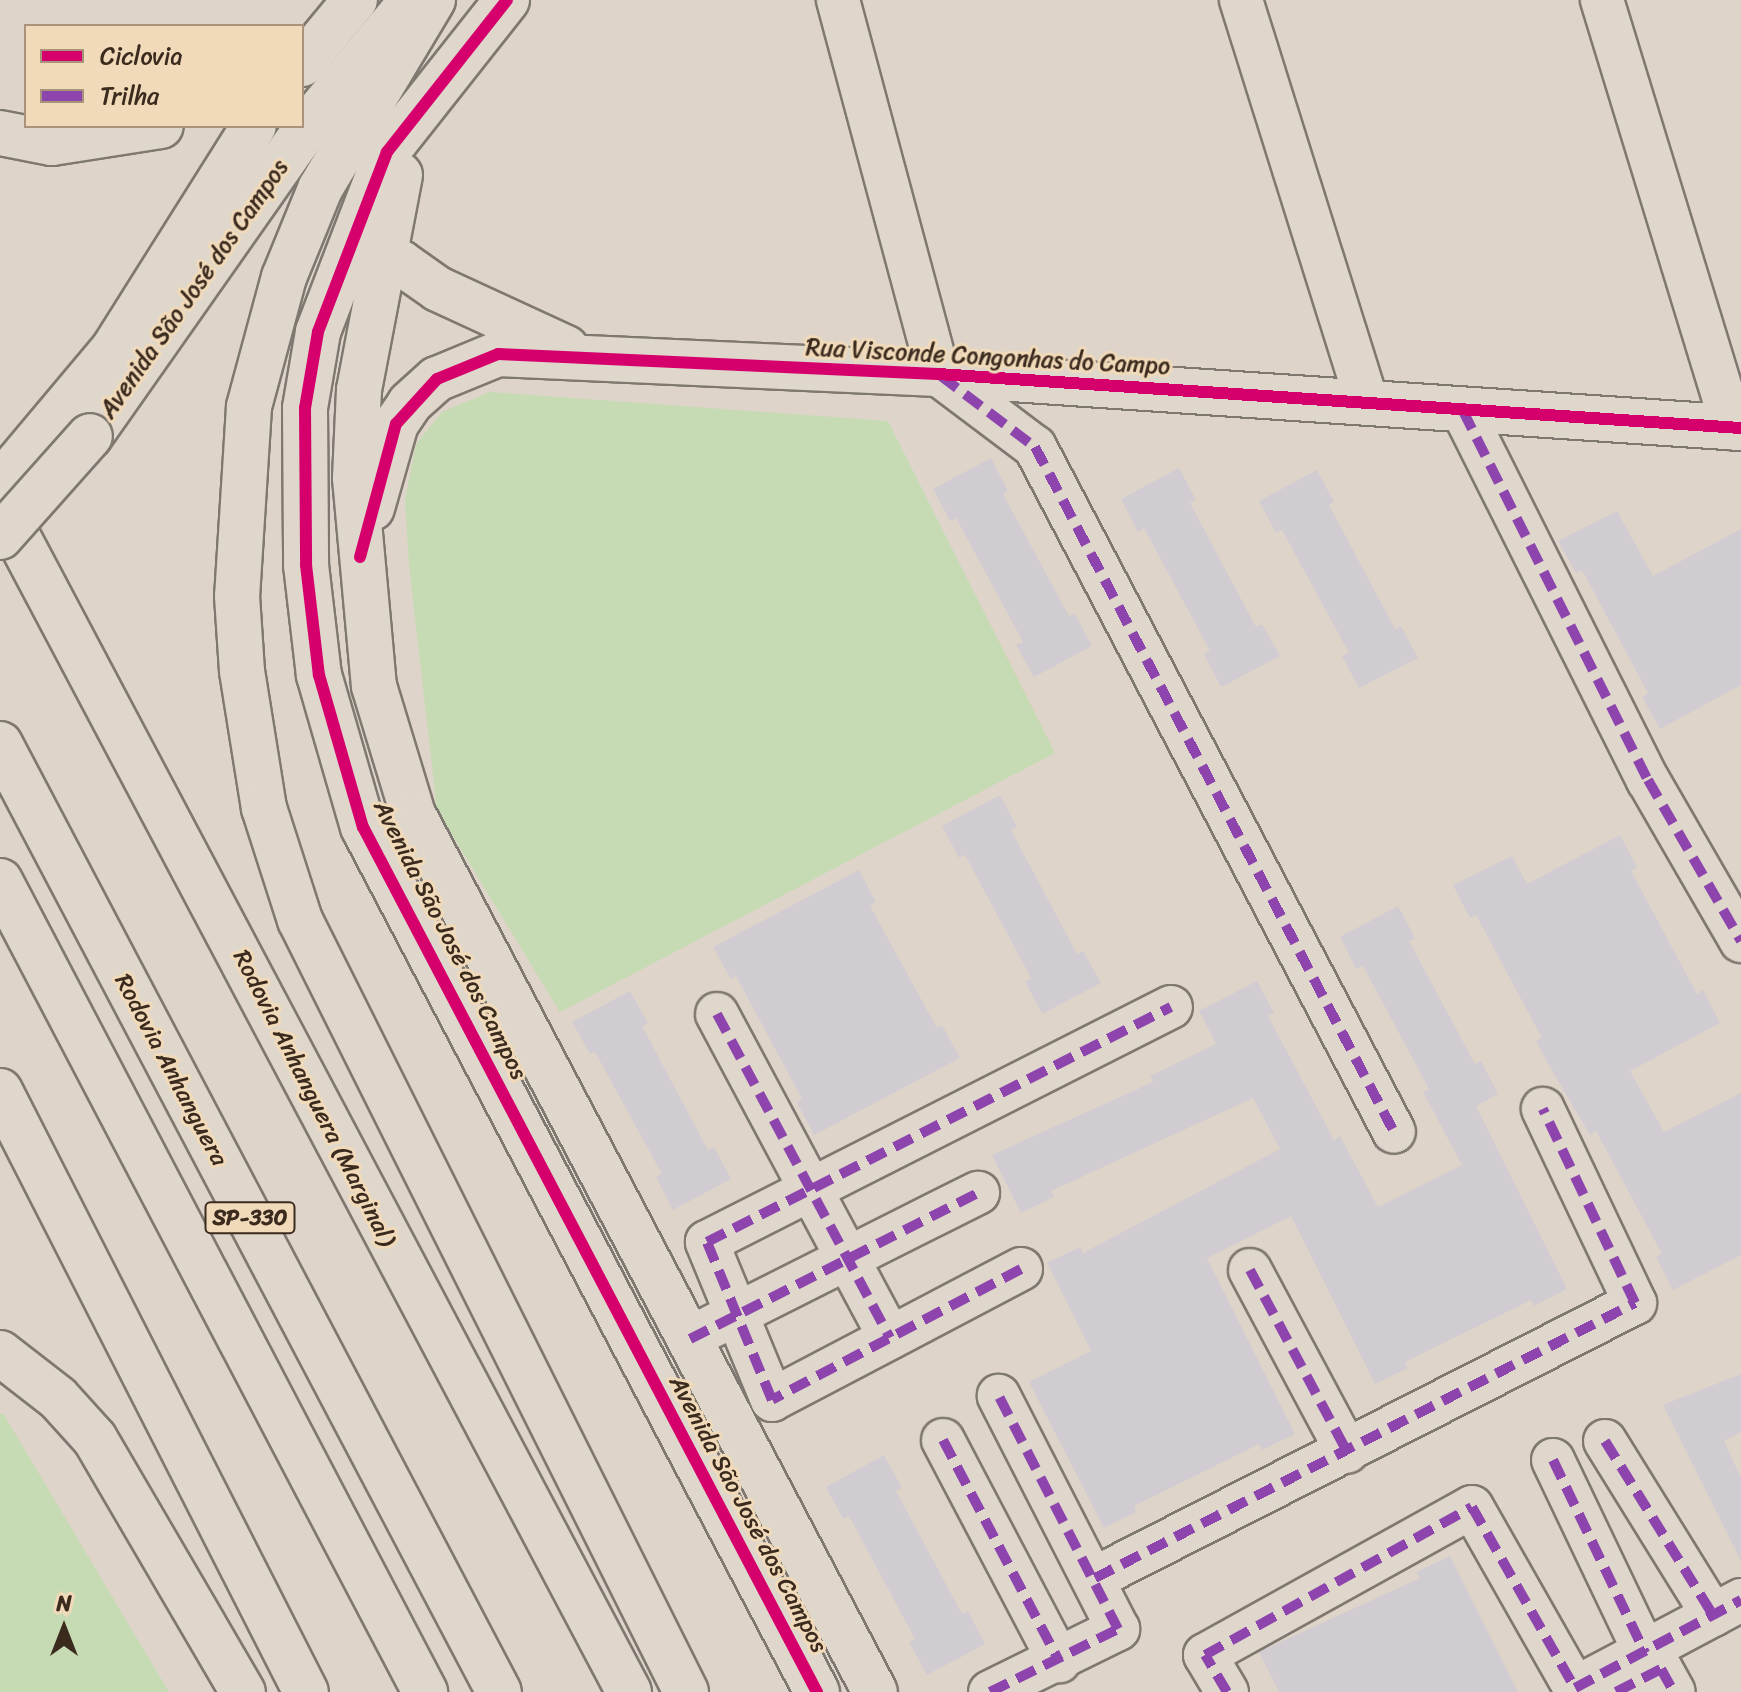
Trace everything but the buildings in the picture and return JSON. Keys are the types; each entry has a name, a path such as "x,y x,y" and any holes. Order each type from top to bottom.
{"main road":[{"path":"304,60 355,0"},
{"name":"Avenida São José dos Campos","path":"0,537 79,422 311,121 412,0"},
{"path":"433,0 320,189 284,277 249,407 237,596 242,671 264,808 300,920 686,1692"},
{"name":"Avenida São José dos Campos","path":"507,0 417,108 366,250 318,332 305,408 306,565 319,675 363,827 817,1692"},
{"path":"5,126 98,139 151,128"},
{"name":"Avenida São José dos Campos","path":"0,484 79,422 114,348 253,128"},
{"name":"Avenida São José dos Campos","path":"366,250 359,390 360,557 374,686 413,814 875,1692"},
{"name":"Rua Visconde Congonhas do Campo","path":"366,250 438,289 580,354"},
{"name":"Rua Visconde Congonhas do Campo","path":"360,557 383,461 410,403 437,379 498,354 580,354 938,374 1737,428"},
{"name":"Rodovia Anhanguera (Marginal)","path":"0,503 629,1692"},
{"name":"Rodovia Anhanguera","path":"0,744 499,1692"},
{"name":"SP-330","path":"0,881 425,1692"},
{"path":"0,1091 306,1692"},
{"path":"0,1353 58,1398 95,1439 243,1692"}],"street":[{"path":"838,0 938,374 1035,447 1394,1132"},
{"path":"1241,0 1367,402"},
{"path":"1602,0 1737,428"},
{"path":"1463,411 1648,780 1741,941"},
{"path":"1021,1269 772,1400 734,1314 707,1242 1171,1007"},
{"path":"717,1014 811,1189 851,1256 890,1338"},
{"path":"1095,1578 1635,1303 1543,1109"},
{"path":"690,1339 734,1314 978,1193"},
{"path":"1250,1270 1347,1452"},
{"path":"990,1692 1059,1661 1118,1629 1095,1578 999,1396"},
{"path":"943,1440 1059,1661"},
{"path":"1227,1692 1205,1655 1472,1507 1575,1688 1727,1607 1605,1441"},
{"path":"1553,1460 1645,1653"},
{"path":"1616,1692 1661,1669 1674,1692"}],"green space":[{"path":"490,392 888,421 1055,753 560,1012 437,810 409,565 405,500 416,444 442,412"},
{"path":"0,1413 4,1415 169,1692 0,1692"}],"marked path":[{"path":"941,376 1035,447 1394,1132"},
{"path":"1463,411 1648,780 1741,941"},
{"path":"1021,1269 772,1400 707,1242 1171,1007"},
{"path":"717,1014 890,1338"},
{"path":"1095,1578 1635,1303 1543,1109"},
{"path":"690,1339 978,1193"},
{"path":"1250,1270 1347,1452"},
{"path":"990,1692 1118,1629 999,1396"},
{"path":"943,1440 1059,1661"},
{"path":"1605,1441 1713,1615"},
{"path":"1553,1460 1645,1653"},
{"path":"1227,1692 1205,1655 1472,1507 1575,1688 1741,1600"},
{"path":"1616,1692 1661,1669 1674,1692"}],"cycle path":[{"path":"507,0 387,152 318,332 305,408 306,565 319,675 363,827 817,1692"},
{"path":"360,557 396,424 437,379 498,354 938,374 1741,428"}]}
